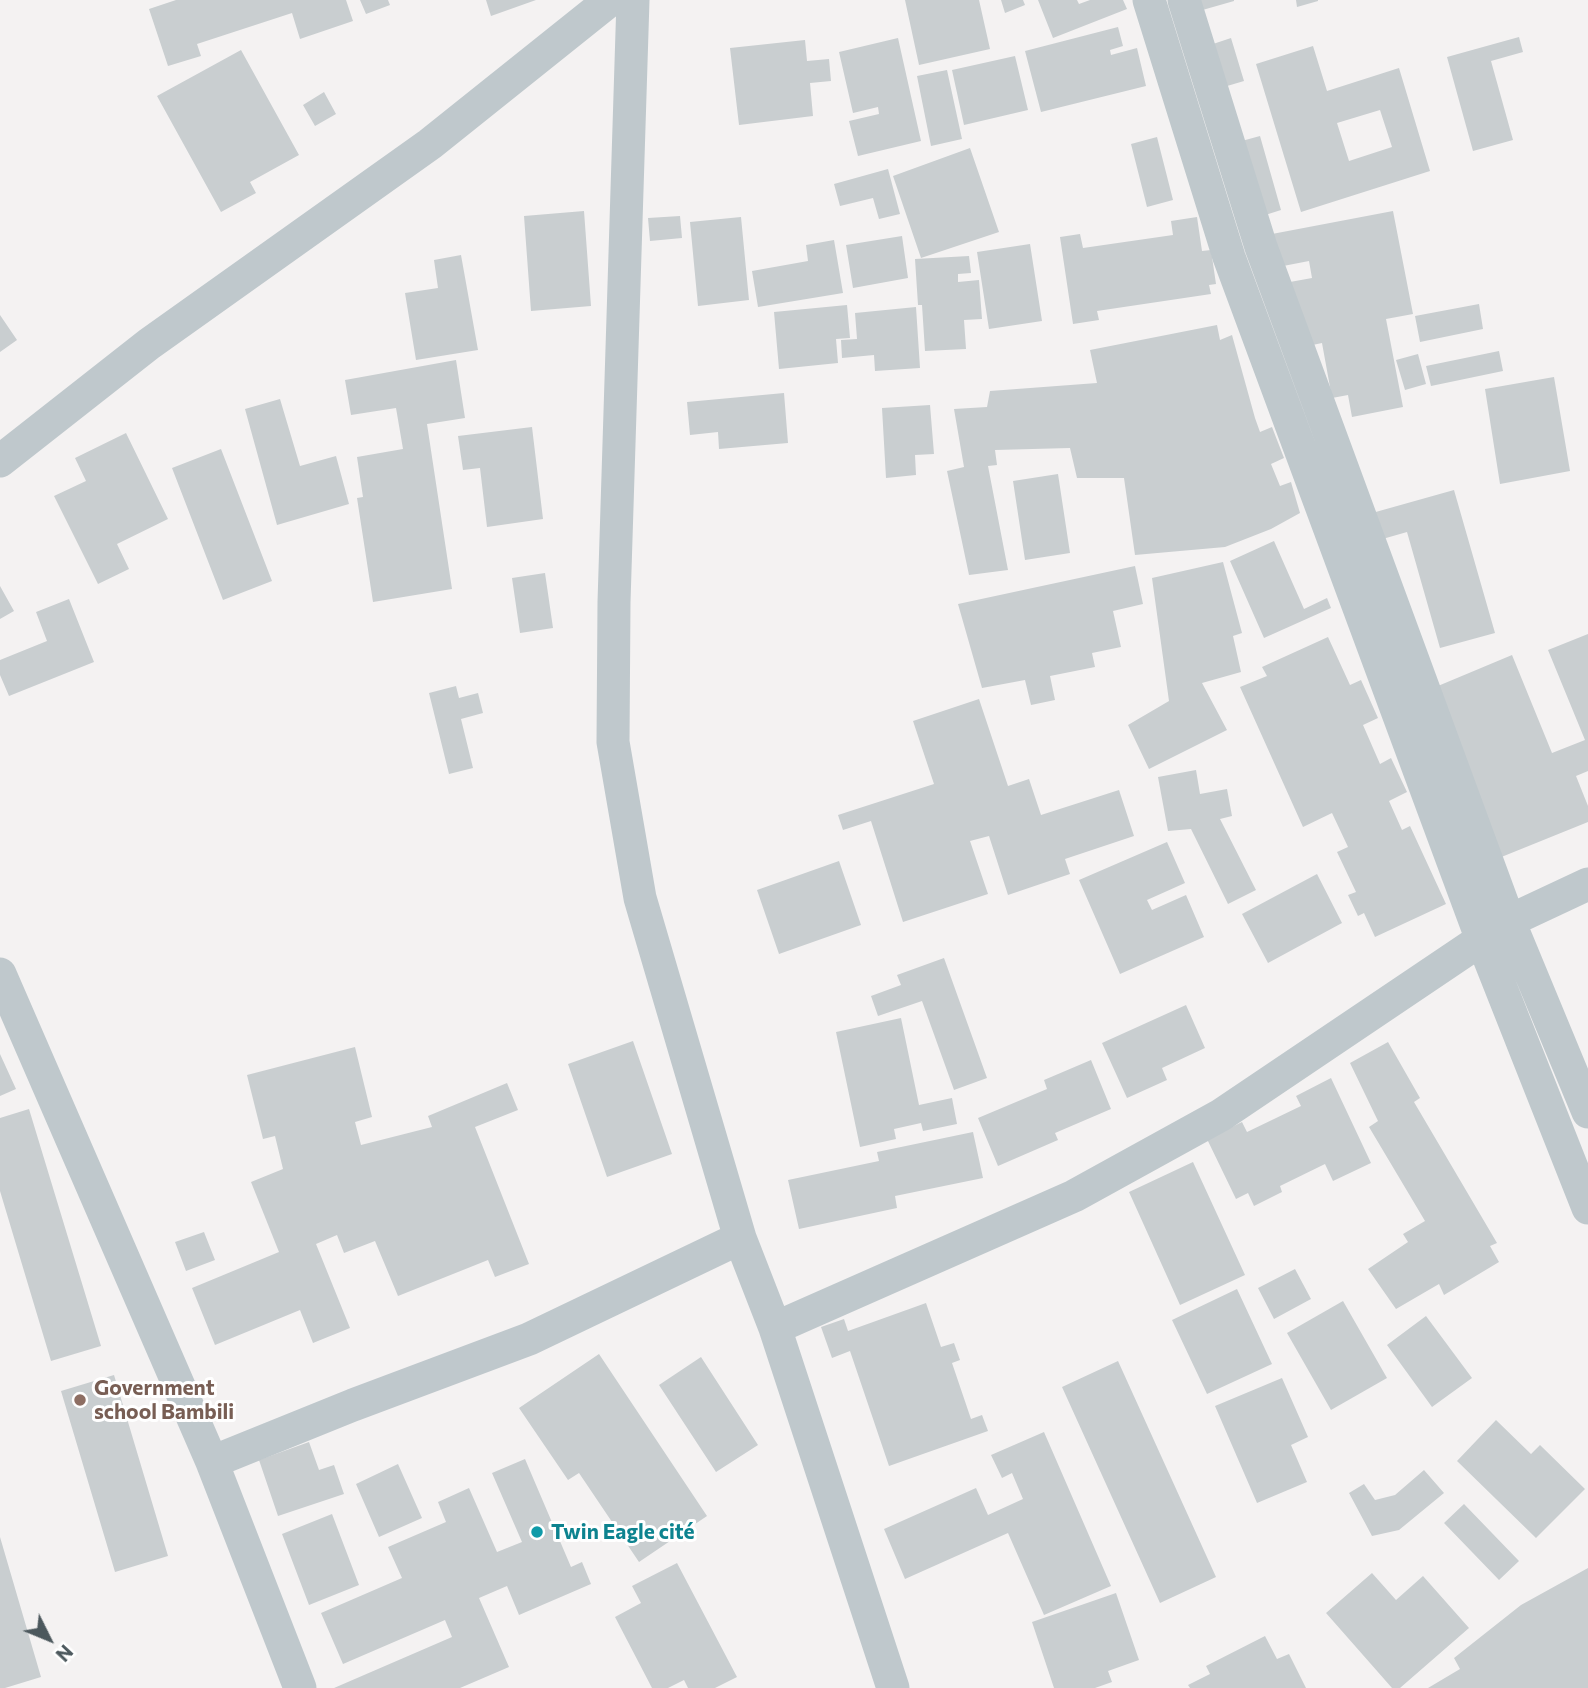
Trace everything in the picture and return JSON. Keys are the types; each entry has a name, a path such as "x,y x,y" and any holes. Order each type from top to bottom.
{"street":[{"path":"0,461 149,344 430,144 610,0"},
{"path":"633,0 614,602 613,742 640,898 740,1238 775,1328 893,1688"},
{"path":"1149,0 1229,257 1482,940 1588,1208"},
{"path":"1184,0 1261,247 1509,921 1588,1112"},
{"path":"775,1328 1074,1196 1210,1122 1509,921 1588,884"},
{"path":"0,974 212,1462 300,1688"},
{"path":"212,1462 353,1405 529,1339 740,1238"}],"building":[{"path":"176,0 346,0 353,21 300,39 292,13 197,44 201,56 168,66 149,9"},
{"path":"360,0 388,0 390,5 366,14"},
{"path":"486,0 536,0 491,16"},
{"path":"905,0 979,0 990,49 919,65"},
{"path":"1001,0 1023,0 1025,5 1005,13"},
{"path":"1038,0 1077,0 1079,4 1090,0 1123,0 1127,9 1053,38"},
{"path":"1195,0 1234,0 1234,1 1199,11"},
{"path":"1296,0 1318,0 1318,1 1297,7"},
{"path":"1118,27 1123,46 1110,50 1111,55 1137,48 1146,86 1041,112 1025,51"},
{"path":"1519,37 1523,52 1491,61 1513,140 1473,151 1447,57"},
{"path":"898,38 921,141 858,156 849,121 879,114 878,107 853,113 839,52"},
{"path":"1231,38 1244,81 1217,89 1204,47"},
{"path":"805,40 807,61 829,59 831,81 810,83 813,116 739,125 730,48"},
{"path":"1313,46 1327,91 1399,68 1430,171 1301,212 1256,64","holes":["1380,110 1392,147 1349,161 1337,123"]},
{"path":"241,50 299,155 250,182 256,193 221,212 157,96"},
{"path":"1015,56 1028,110 964,125 952,70"},
{"path":"947,70 962,139 931,146 917,76"},
{"path":"324,92 336,114 315,126 303,105"},
{"path":"1260,136 1281,210 1259,217 1238,142"},
{"path":"1157,137 1173,200 1147,207 1131,144"},
{"path":"970,148 999,232 921,258 893,176"},
{"path":"888,169 900,214 879,219 873,198 840,206 834,184"},
{"path":"584,211 591,306 531,311 524,216"},
{"path":"1393,211 1413,314 1386,319 1403,407 1352,417 1348,395 1332,398 1322,343 1303,347 1290,282 1312,278 1309,261 1278,267 1272,234"},
{"path":"680,216 682,238 650,241 648,218"},
{"path":"741,217 749,300 698,306 690,222"},
{"path":"1197,217 1202,251 1211,250 1216,284 1209,285 1211,294 1097,311 1099,320 1073,324 1060,237 1080,234 1083,248 1173,235 1171,221"},
{"path":"902,236 908,278 853,288 846,245"},
{"path":"834,240 843,293 758,307 752,271 808,261 806,245"},
{"path":"1030,244 1042,321 989,329 977,252"},
{"path":"461,255 478,350 416,360 405,293 438,288 434,260"},
{"path":"969,256 971,273 958,274 958,282 979,280 982,319 964,320 966,349 925,351 915,259"},
{"path":"1479,304 1483,329 1420,342 1415,316"},
{"path":"847,305 850,338 836,339 838,363 779,369 774,312"},
{"path":"916,307 920,368 875,371 874,355 842,358 841,340 857,339 855,313"},
{"path":"0,315 17,340 0,352"},
{"path":"1217,325 1220,340 1232,335 1260,432 1272,427 1284,458 1271,464 1280,486 1291,482 1300,513 1271,529 1225,547 1135,555 1124,478 1077,478 1070,448 995,450 997,465 988,466 1008,570 969,575 947,471 964,467 954,409 987,407 990,391 1097,383 1090,350"},
{"path":"1499,351 1503,371 1431,386 1426,366"},
{"path":"1418,354 1426,384 1405,390 1396,360"},
{"path":"456,360 465,418 427,424 452,589 373,602 357,498 363,497 357,457 403,449 396,408 351,415 345,380"},
{"path":"1554,377 1570,471 1500,484 1485,389"},
{"path":"784,393 788,443 719,449 718,432 690,435 687,402"},
{"path":"280,399 300,466 336,456 349,504 277,525 245,409"},
{"path":"930,405 934,454 915,455 916,475 886,478 882,408"},
{"path":"532,427 543,519 487,527 480,468 463,470 458,436"},
{"path":"126,433 168,519 117,544 129,569 98,584 54,496 86,481 75,458"},
{"path":"221,449 272,581 223,600 172,468"},
{"path":"1058,474 1070,553 1025,560 1013,481"},
{"path":"1454,490 1495,633 1440,648 1407,532 1372,542 1365,515"},
{"path":"1274,541 1304,609 1327,598 1331,608 1264,638 1230,561"},
{"path":"1223,562 1242,633 1233,636 1241,672 1202,683 1227,730 1149,769 1128,725 1169,701 1152,578"},
{"path":"1135,566 1143,604 1113,611 1121,647 1092,653 1095,667 1050,676 1055,700 1031,705 1025,680 982,688 958,604"},
{"path":"545,573 553,628 520,633 512,578"},
{"path":"0,586 14,611 0,619"},
{"path":"69,599 94,662 9,696 0,675 0,660 47,641 36,612"},
{"path":"1588,634 1588,771 1576,776 1588,806 1588,822 1494,860 1426,691 1512,655 1552,753 1585,740 1548,650"},
{"path":"1328,637 1350,685 1361,680 1378,718 1363,725 1380,764 1391,758 1407,792 1389,801 1402,830 1410,826 1446,904 1375,937 1364,913 1358,916 1348,895 1356,892 1337,852 1348,847 1332,813 1303,827 1240,687 1267,676 1262,667"},
{"path":"456,686 459,698 478,693 483,713 461,719 473,768 449,774 429,693"},
{"path":"979,699 1008,786 1029,779 1041,815 1119,790 1134,836 1065,859 1070,874 1008,895 989,836 970,841 988,894 903,922 871,821 843,830 838,815 934,784 913,721"},
{"path":"1196,770 1200,794 1227,789 1232,816 1220,819 1256,890 1228,904 1191,829 1168,831 1158,777"},
{"path":"1167,842 1185,883 1147,900 1152,910 1186,895 1204,937 1120,974 1079,880"},
{"path":"839,861 861,925 779,954 757,890"},
{"path":"1317,874 1342,923 1268,963 1242,914"},
{"path":"944,958 987,1078 954,1090 922,1001 878,1016 871,996 901,985 897,975"},
{"path":"1186,1005 1205,1048 1162,1068 1167,1080 1127,1098 1102,1043"},
{"path":"901,1018 919,1105 952,1098 957,1124 923,1131 921,1123 894,1129 896,1139 860,1147 836,1032"},
{"path":"633,1041 672,1154 607,1177 568,1064"},
{"path":"1388,1042 1420,1098 1414,1102 1497,1243 1490,1246 1499,1262 1444,1295 1439,1284 1396,1309 1368,1269 1408,1242 1403,1234 1425,1221 1369,1127 1378,1121 1350,1063"},
{"path":"355,1047 372,1117 355,1122 361,1145 432,1127 428,1116 507,1083 518,1110 475,1127 529,1264 495,1277 488,1260 398,1296 375,1241 344,1253 337,1235 316,1244 350,1328 313,1343 300,1310 215,1345 192,1288 279,1252 251,1182 283,1169 275,1136 263,1139 247,1075"},
{"path":"0,1054 16,1089 0,1096"},
{"path":"1091,1060 1111,1109 1055,1133 1058,1140 998,1166 978,1118 1047,1089 1044,1080"},
{"path":"1331,1078 1371,1163 1333,1181 1325,1164 1280,1186 1282,1192 1254,1206 1248,1193 1236,1199 1207,1139 1242,1122 1247,1132 1301,1106 1296,1096"},
{"path":"29,1109 101,1346 51,1361 0,1191 0,1118"},
{"path":"973,1132 983,1178 895,1196 897,1208 799,1229 788,1180 879,1161 877,1152"},
{"path":"1193,1162 1245,1275 1180,1305 1129,1192"},
{"path":"204,1232 215,1260 186,1271 175,1242"},
{"path":"1295,1269 1311,1299 1274,1319 1258,1288"},
{"path":"1237,1289 1272,1364 1207,1394 1172,1320"},
{"path":"1343,1301 1387,1378 1331,1410 1287,1333"},
{"path":"926,1303 941,1347 954,1343 960,1360 952,1363 971,1419 982,1415 988,1431 889,1466 850,1351 832,1358 821,1327 844,1319 848,1331"},
{"path":"1426,1316 1472,1378 1432,1407 1387,1345"},
{"path":"599,1354 707,1516 639,1562 579,1473 568,1480 519,1408"},
{"path":"701,1357 758,1445 716,1472 659,1385"},
{"path":"1118,1361 1216,1577 1160,1603 1062,1387"},
{"path":"114,1375 168,1556 115,1572 61,1391"},
{"path":"1282,1378 1308,1437 1291,1445 1307,1482 1257,1503 1215,1406"},
{"path":"1496,1420 1531,1454 1540,1445 1585,1489 1536,1538 1457,1461"},
{"path":"1044,1432 1111,1586 1044,1615 1008,1533 905,1579 884,1529 976,1488 988,1515 1023,1499 1012,1473 1002,1478 991,1455"},
{"path":"309,1442 319,1470 334,1465 344,1494 278,1516 259,1460"},
{"path":"525,1459 571,1567 582,1562 591,1584 519,1615 507,1586 479,1598 509,1667 460,1688 334,1688 452,1637 445,1620 343,1664 321,1613 402,1578 388,1547 446,1522 438,1502 469,1488 497,1552 522,1542 492,1473"},
{"path":"398,1464 422,1518 379,1537 356,1484"},
{"path":"1424,1470 1444,1493 1399,1530 1372,1536 1349,1493 1364,1484 1375,1500 1395,1495"},
{"path":"1464,1504 1519,1561 1499,1580 1444,1523"},
{"path":"332,1514 359,1585 309,1605 282,1534"},
{"path":"0,1537 41,1677 5,1688 0,1688"},
{"path":"677,1563 737,1677 715,1688 688,1688 684,1680 668,1688 652,1688 615,1617 641,1603 632,1586"},
{"path":"1588,1568 1588,1688 1428,1688 1460,1669 1454,1658 1521,1605"},
{"path":"1372,1573 1396,1600 1423,1576 1469,1628 1400,1688 1392,1688 1326,1613"},
{"path":"1116,1593 1139,1660 1108,1671 1112,1682 1095,1688 1054,1688 1032,1622"},
{"path":"1265,1636 1277,1659 1289,1654 1306,1688 1190,1688 1188,1685 1210,1674 1206,1666"}],"place":[{"name":"Government school Bambili","path":"80,1400"},
{"name":"Twin Eagle cité","path":"537,1532"}]}
